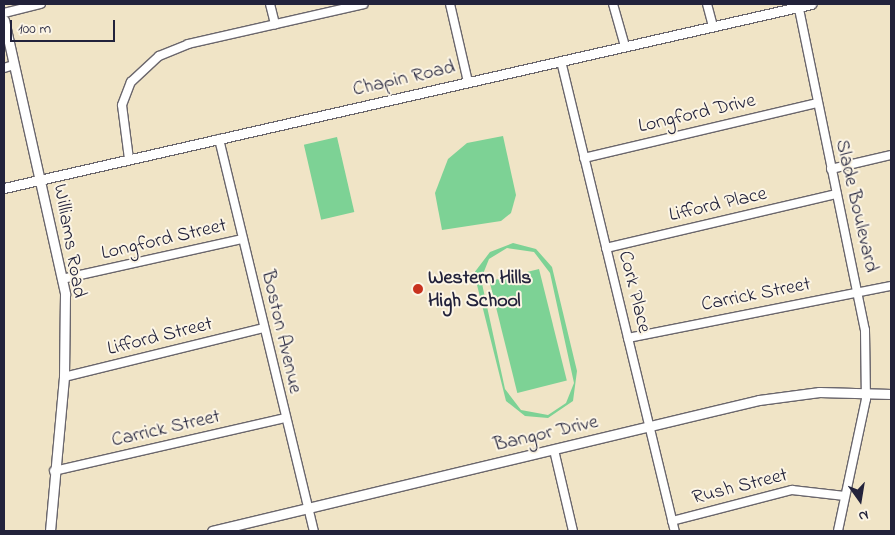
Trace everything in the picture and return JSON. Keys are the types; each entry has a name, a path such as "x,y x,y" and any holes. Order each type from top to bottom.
{"street":[{"path":"4,13 41,4"},
{"path":"270,4 275,24"},
{"path":"129,159 122,105 140,72 173,48 364,4"},
{"path":"450,4 468,82"},
{"path":"613,4 625,46"},
{"path":"707,4 713,26"},
{"name":"Chapin Road","path":"4,188 798,5 811,4"},
{"name":"Slade Boulevard","path":"798,5 831,169 859,292 865,330 866,393 838,531"},
{"name":"Williams Road","path":"4,20 62,279 64,377 50,531"},
{"name":"Cork Place","path":"561,61 675,531"},
{"path":"4,68 14,66"},
{"name":"Longford Drive","path":"584,158 817,103"},
{"name":"Boston Avenue","path":"219,139 263,328 314,531"},
{"path":"831,169 891,155"},
{"name":"Lifford Place","path":"606,248 837,194"},
{"name":"Longford Street","path":"62,279 243,239"},
{"name":"Carrick Street","path":"628,338 891,286"},
{"name":"Lifford Street","path":"64,377 263,328"},
{"name":"Bangor Drive","path":"212,531 791,394 891,394"},
{"name":"Carrick Street","path":"54,471 285,418"},
{"path":"554,450 574,531"},
{"name":"Rush Street","path":"672,521 792,490 845,496"}],"green space":[{"path":"503,136 516,195 511,213 501,221 442,230 435,193 448,159 467,143"},
{"path":"337,137 354,212 321,220 304,145"},
{"path":"513,243 536,249 552,267 577,371 573,401 548,418 525,416 506,401 474,273 490,252","holes":["507,248 534,252 550,273 574,383 566,403 548,415 521,410 505,389 481,279 489,259"]},
{"path":"539,269 567,381 517,393 490,281"}],"place":[{"name":"Western Hills High School","path":"418,289"}]}
